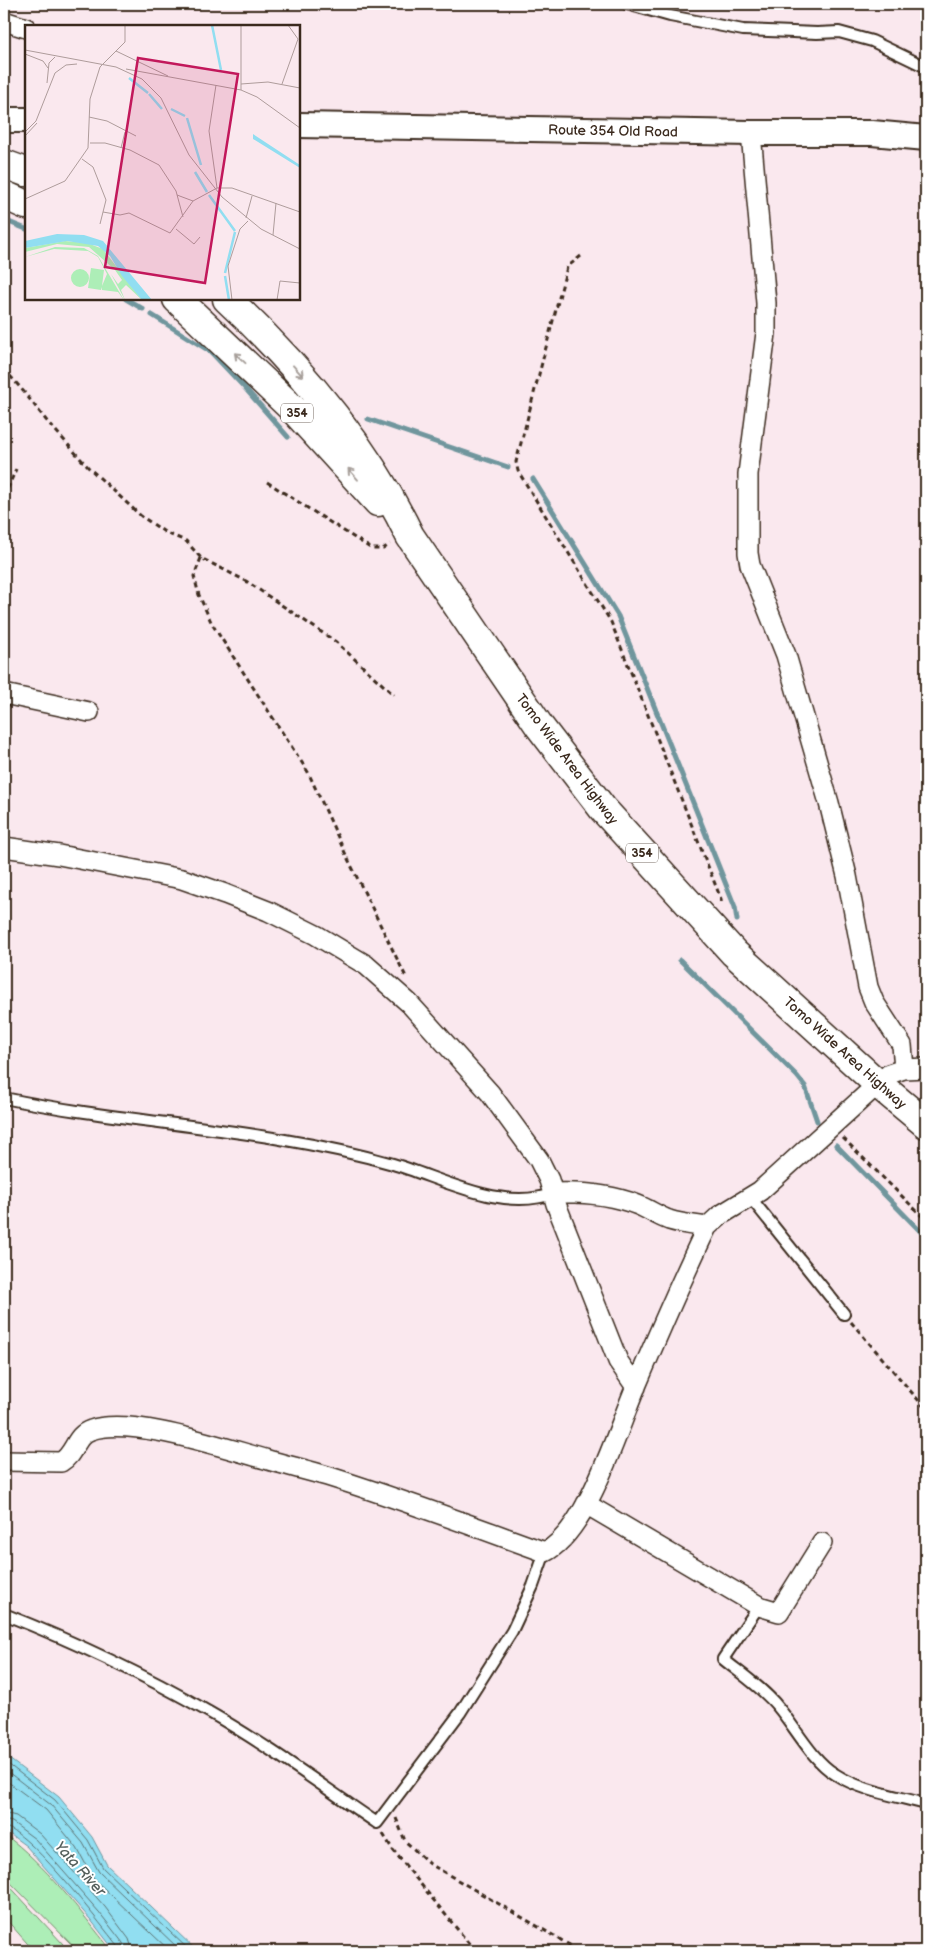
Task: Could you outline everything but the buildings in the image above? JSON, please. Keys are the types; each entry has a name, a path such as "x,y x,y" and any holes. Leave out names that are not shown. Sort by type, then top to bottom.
{"highway":[{"path":"4,164 25,172"},
{"path":"4,195 25,205"},
{"name":"Tomo Wide Area Highway","path":"178,300 295,411 389,516 410,536"},
{"name":"Tomo Wide Area Highway","path":"228,300 261,331 308,382 360,450 394,504 410,536 540,727 603,810 734,953 878,1084 926,1124"}],"street":[{"path":"4,21 25,28"},
{"path":"4,120 25,120"},
{"name":"Route 354 Old Road","path":"300,120 751,133 872,133 926,138"},
{"path":"751,133 766,310 766,333 748,474 748,553 750,565 786,655 829,803 847,876 868,987 874,1002 902,1045 904,1069"},
{"path":"4,694 89,712"},
{"path":"4,847 59,855 182,879 268,911 343,950 366,965 409,1003 490,1093 538,1160 549,1180 556,1204 618,1361 636,1387"},
{"path":"4,1461 61,1462 71,1454 82,1435 90,1430 111,1426 166,1433 213,1443 325,1475 416,1505 545,1552 555,1547 564,1538 586,1504 619,1433 636,1387 707,1227 719,1216 760,1191 889,1074 904,1069 926,1068"},
{"path":"554,1193 577,1193 622,1200 668,1219 684,1224 707,1227"},
{"path":"586,1504 759,1606 779,1612 822,1542"}],"lane":[{"path":"627,4 663,14 743,30 838,32 872,41 926,67"},
{"path":"4,1098 87,1113 302,1143 394,1164 480,1193 495,1196 522,1199 542,1198 554,1193"},
{"path":"750,1197 844,1314"},
{"path":"4,1614 90,1650 210,1712 377,1822 460,1713 512,1631 533,1586 545,1552"},
{"path":"759,1606 723,1659 777,1705 816,1755 835,1774 865,1787 926,1804"}],"path":[{"path":"581,256 567,267 516,462 518,471 611,622 722,899 723,920 717,935"},
{"path":"4,369 88,467 141,516 186,541 201,558 246,581 336,642 394,695"},
{"path":"4,497 16,469"},
{"path":"267,482 372,549 383,549 410,536"},
{"path":"201,558 194,576 199,595 212,624 308,772 347,857 412,988 412,996 409,1003"},
{"path":"830,1126 926,1220"},
{"path":"844,1314 926,1409"},
{"path":"391,1806 405,1841 430,1864 580,1951"},
{"path":"377,1822 393,1850 475,1951"},
{"path":"4,1944 9,1951"}],"green space":[{"path":"4,1834 48,1874 112,1951 78,1951 4,1876"},
{"path":"4,1880 63,1944 55,1951 34,1951 4,1917"}],"water":[{"name":"Yata River","path":"4,1755 59,1797 92,1837 107,1865 197,1951 115,1951 90,1919 26,1846 4,1830"}],"waterway":[{"path":"4,220 25,229"},
{"path":"128,300 143,309"},
{"path":"152,315 211,352 288,437"},
{"path":"368,419 508,467"},
{"path":"533,479 618,616 735,907 737,920"},
{"path":"680,960 797,1076 805,1086 817,1121"},
{"path":"836,1145 926,1237"}]}
